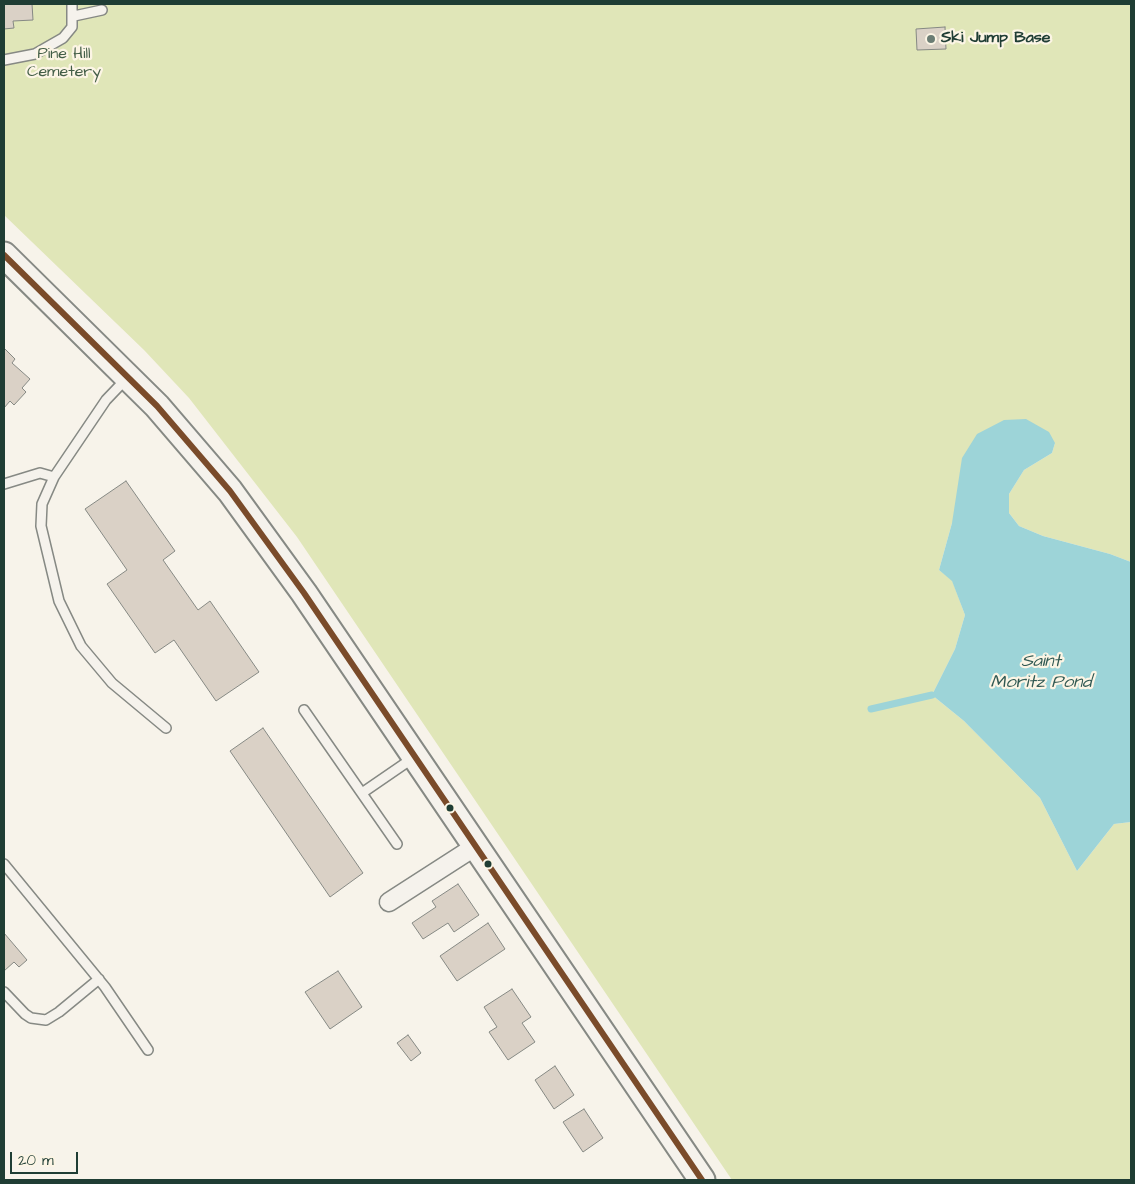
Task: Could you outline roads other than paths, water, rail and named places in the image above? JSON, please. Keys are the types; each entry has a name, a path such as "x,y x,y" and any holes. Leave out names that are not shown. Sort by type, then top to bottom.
{"main road":[{"path":"4,255 128,376 184,435 230,491 280,558 702,1180"}],"street":[{"path":"389,902 476,846"}],"lane":[{"path":"4,60 35,54 57,43 70,31 74,16 72,4"},
{"path":"74,16 102,10"},
{"path":"128,376 106,400 54,477 42,504 41,526 65,616 81,646 100,671 166,728"},
{"path":"4,484 40,473 54,477"},
{"path":"304,710 397,844"},
{"path":"362,793 415,757"},
{"path":"4,864 98,979 148,1050"},
{"path":"4,992 25,1014 32,1018 46,1020 59,1012 98,979"}],"water":[{"name":"Saint Moritz Pond","path":"1026,419 1049,432 1055,443 1052,453 1024,470 1009,494 1009,513 1019,526 1043,536 1110,554 1131,562 1131,822 1114,824 1077,871 1040,798 964,721 932,695 955,649 965,615 952,581 939,570 952,523 962,458 977,434 1004,420"}],"waterway":[{"path":"871,709 932,695"}],"place":[{"name":"Ski Jump Base","path":"931,39"}],"park label":[{"name":"Pine Hill Cemetery","path":"64,64"}]}
